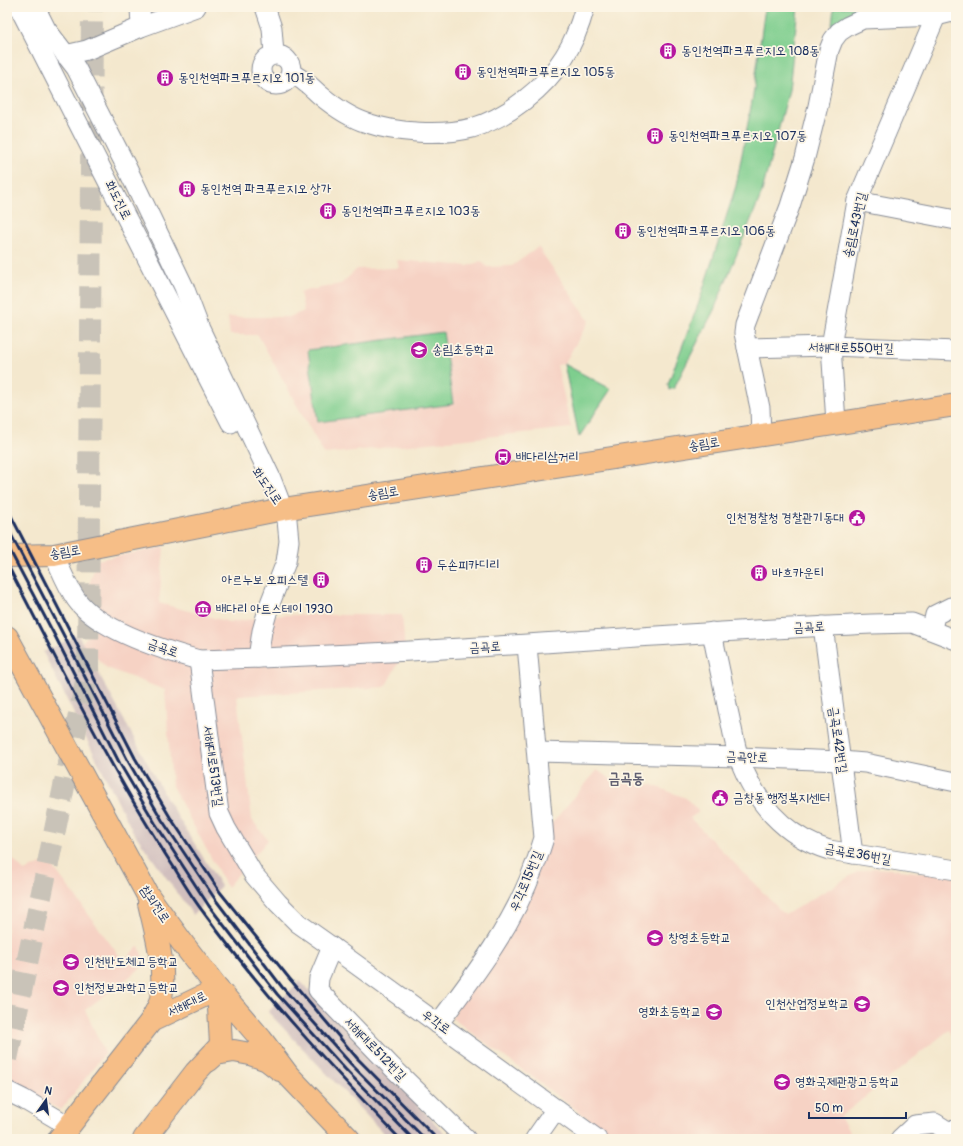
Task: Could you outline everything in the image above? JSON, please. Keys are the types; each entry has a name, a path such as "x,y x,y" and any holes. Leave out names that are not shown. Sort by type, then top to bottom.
{"main road":[{"name":"송림로","path":"7,556 54,555 283,509 956,405"},
{"name":"참외전로","path":"7,637 147,894 218,989 261,1039 288,1075 349,1139"},
{"path":"147,894 159,947 162,972 161,1000 151,1022"},
{"name":"서해대로","path":"64,1133 151,1022 218,989 221,1044 144,1139"},
{"path":"196,1073 216,1054 234,1051 250,1054 267,1060 288,1075"}],"street":[{"name":"화도진로","path":"19,7 259,478 283,509"},
{"name":"화도진로","path":"35,7 46,29 76,68 120,155 184,287 200,329 270,476 283,509"},
{"path":"140,7 141,27"},
{"path":"66,54 88,50 141,27 196,7"},
{"path":"265,7 272,28 274,54"},
{"path":"291,73 306,82 339,109 366,123 398,130 418,132 448,131 472,128 492,120 530,96 549,78 564,58 577,32 585,7"},
{"path":"761,435 760,408 744,333 745,325 790,206 805,158 818,106 829,50 833,40 839,32 848,26 863,20 936,16 956,12"},
{"name":"송림로43번길","path":"836,423 831,346 858,201 936,16"},
{"path":"274,54 284,56 290,64 291,73 286,82 271,85 260,74 262,63 265,59 274,54"},
{"path":"858,201 956,220"},
{"name":"서해대로550번길","path":"747,348 831,346 956,351"},
{"path":"258,658 265,618 286,562 289,541 287,520 283,509"},
{"name":"금곡로","path":"54,555 70,590 86,610 97,618 146,643 176,654 199,660 527,645 712,632 912,623 956,640"},
{"path":"932,630 935,615 956,606"},
{"name":"금곡로42번길","path":"823,626 853,854"},
{"name":"금곡로36번길","path":"712,632 738,757 750,783 772,815 794,834 815,846 829,850 956,870"},
{"name":"우각로15번길","path":"438,1024 488,956 517,905 534,868 544,838 527,645"},
{"name":"서해대로513번길","path":"199,660 219,813 236,847 254,875 278,903"},
{"name":"금곡안로","path":"537,752 841,761 864,763 956,782"},
{"name":"우각로","path":"278,903 298,923 596,1139"},
{"name":"서해대로512번길","path":"332,947 319,978 318,990 391,1066 466,1139"},
{"path":"7,1091 23,1099 64,1133"},
{"path":"536,1139 556,1110"},
{"path":"900,1139 915,1125 935,1123 946,1130 956,1131"}],"shaded area":[{"name":"송림초등학교","path":"538,247 589,321 564,364 557,365 571,428 324,454 258,335 230,335 228,317 289,317 304,311 300,292 341,284 357,269 399,268 397,260 468,266 481,261 487,267 512,266"},
{"path":"164,547 159,603 229,622 285,615 402,615 405,651 385,687 237,696 252,820 268,840 227,887 172,786 165,690 107,668 81,643 101,623 82,608 97,560"},
{"path":"78,635 169,803 221,886 193,915 132,830 43,652"},
{"path":"597,770 615,782 652,785 686,798 699,812 690,818 785,915 857,872 874,868 956,877 956,1041 949,1030 840,1117 854,1139 616,1139 452,1018 552,823"},
{"name":"인천정보과학고등학교","path":"7,853 24,871 49,861 123,961 139,946 145,965 85,1010 105,1053 61,1110 7,1083"},
{"path":"300,981 450,1139 389,1139 268,1012"}],"green space":[{"path":"765,7 798,7 789,90 761,195 714,310 674,388 669,390 668,384 699,302 736,186 753,96"},
{"path":"834,7 873,7 874,9 855,13 831,34"},
{"path":"443,332 453,404 318,422 308,350"},
{"path":"564,364 611,389 579,437"}],"tunnel":[{"path":"7,1059 88,672 92,7"}],"railway":[{"path":"7,508 135,758 170,817 220,892 289,978 357,1058 437,1139"},
{"path":"7,527 128,761 162,820 215,899 282,987 351,1064 425,1139"},
{"path":"7,545 120,764 155,823 209,906 277,994 345,1069 413,1139"},
{"path":"7,564 129,795 192,897 250,972 298,1029 400,1139"}],"place":[{"name":"동인천역파크푸르지오 108동","path":"668,51"},
{"name":"동인천역파크푸르지오 105동","path":"463,72"},
{"name":"동인천역파크푸르지오 101동","path":"165,78"},
{"name":"동인천역파크푸르지오 107동","path":"655,136"},
{"name":"동인천역 파크푸르지오 상가","path":"187,189"},
{"name":"동인천역파크푸르지오 103동","path":"328,211"},
{"name":"동인천역파크푸르지오 106동","path":"623,231"},
{"name":"송림초등학교","path":"419,350"},
{"name":"배다리삼거리","path":"503,457"},
{"name":"인천경찰청 경찰관기동대","path":"857,518"},
{"name":"두손피카디리","path":"424,565"},
{"name":"바흐카운티","path":"759,573"},
{"name":"아르누보 오피스텔","path":"321,580"},
{"name":"배다리 아트스테이 1930","path":"203,609"},
{"name":"금창동 행정복지센터","path":"720,798"},
{"name":"창영초등학교","path":"655,938"},
{"name":"인천반도체고등학교","path":"71,962"},
{"name":"인천정보과학고등학교","path":"61,988"},
{"name":"인천산업정보학교","path":"862,1004"},
{"name":"영화초등학교","path":"714,1012"},
{"name":"영화국제관광고등학교","path":"782,1082"}],"district":[{"name":"금곡동","path":"626,778"}]}
